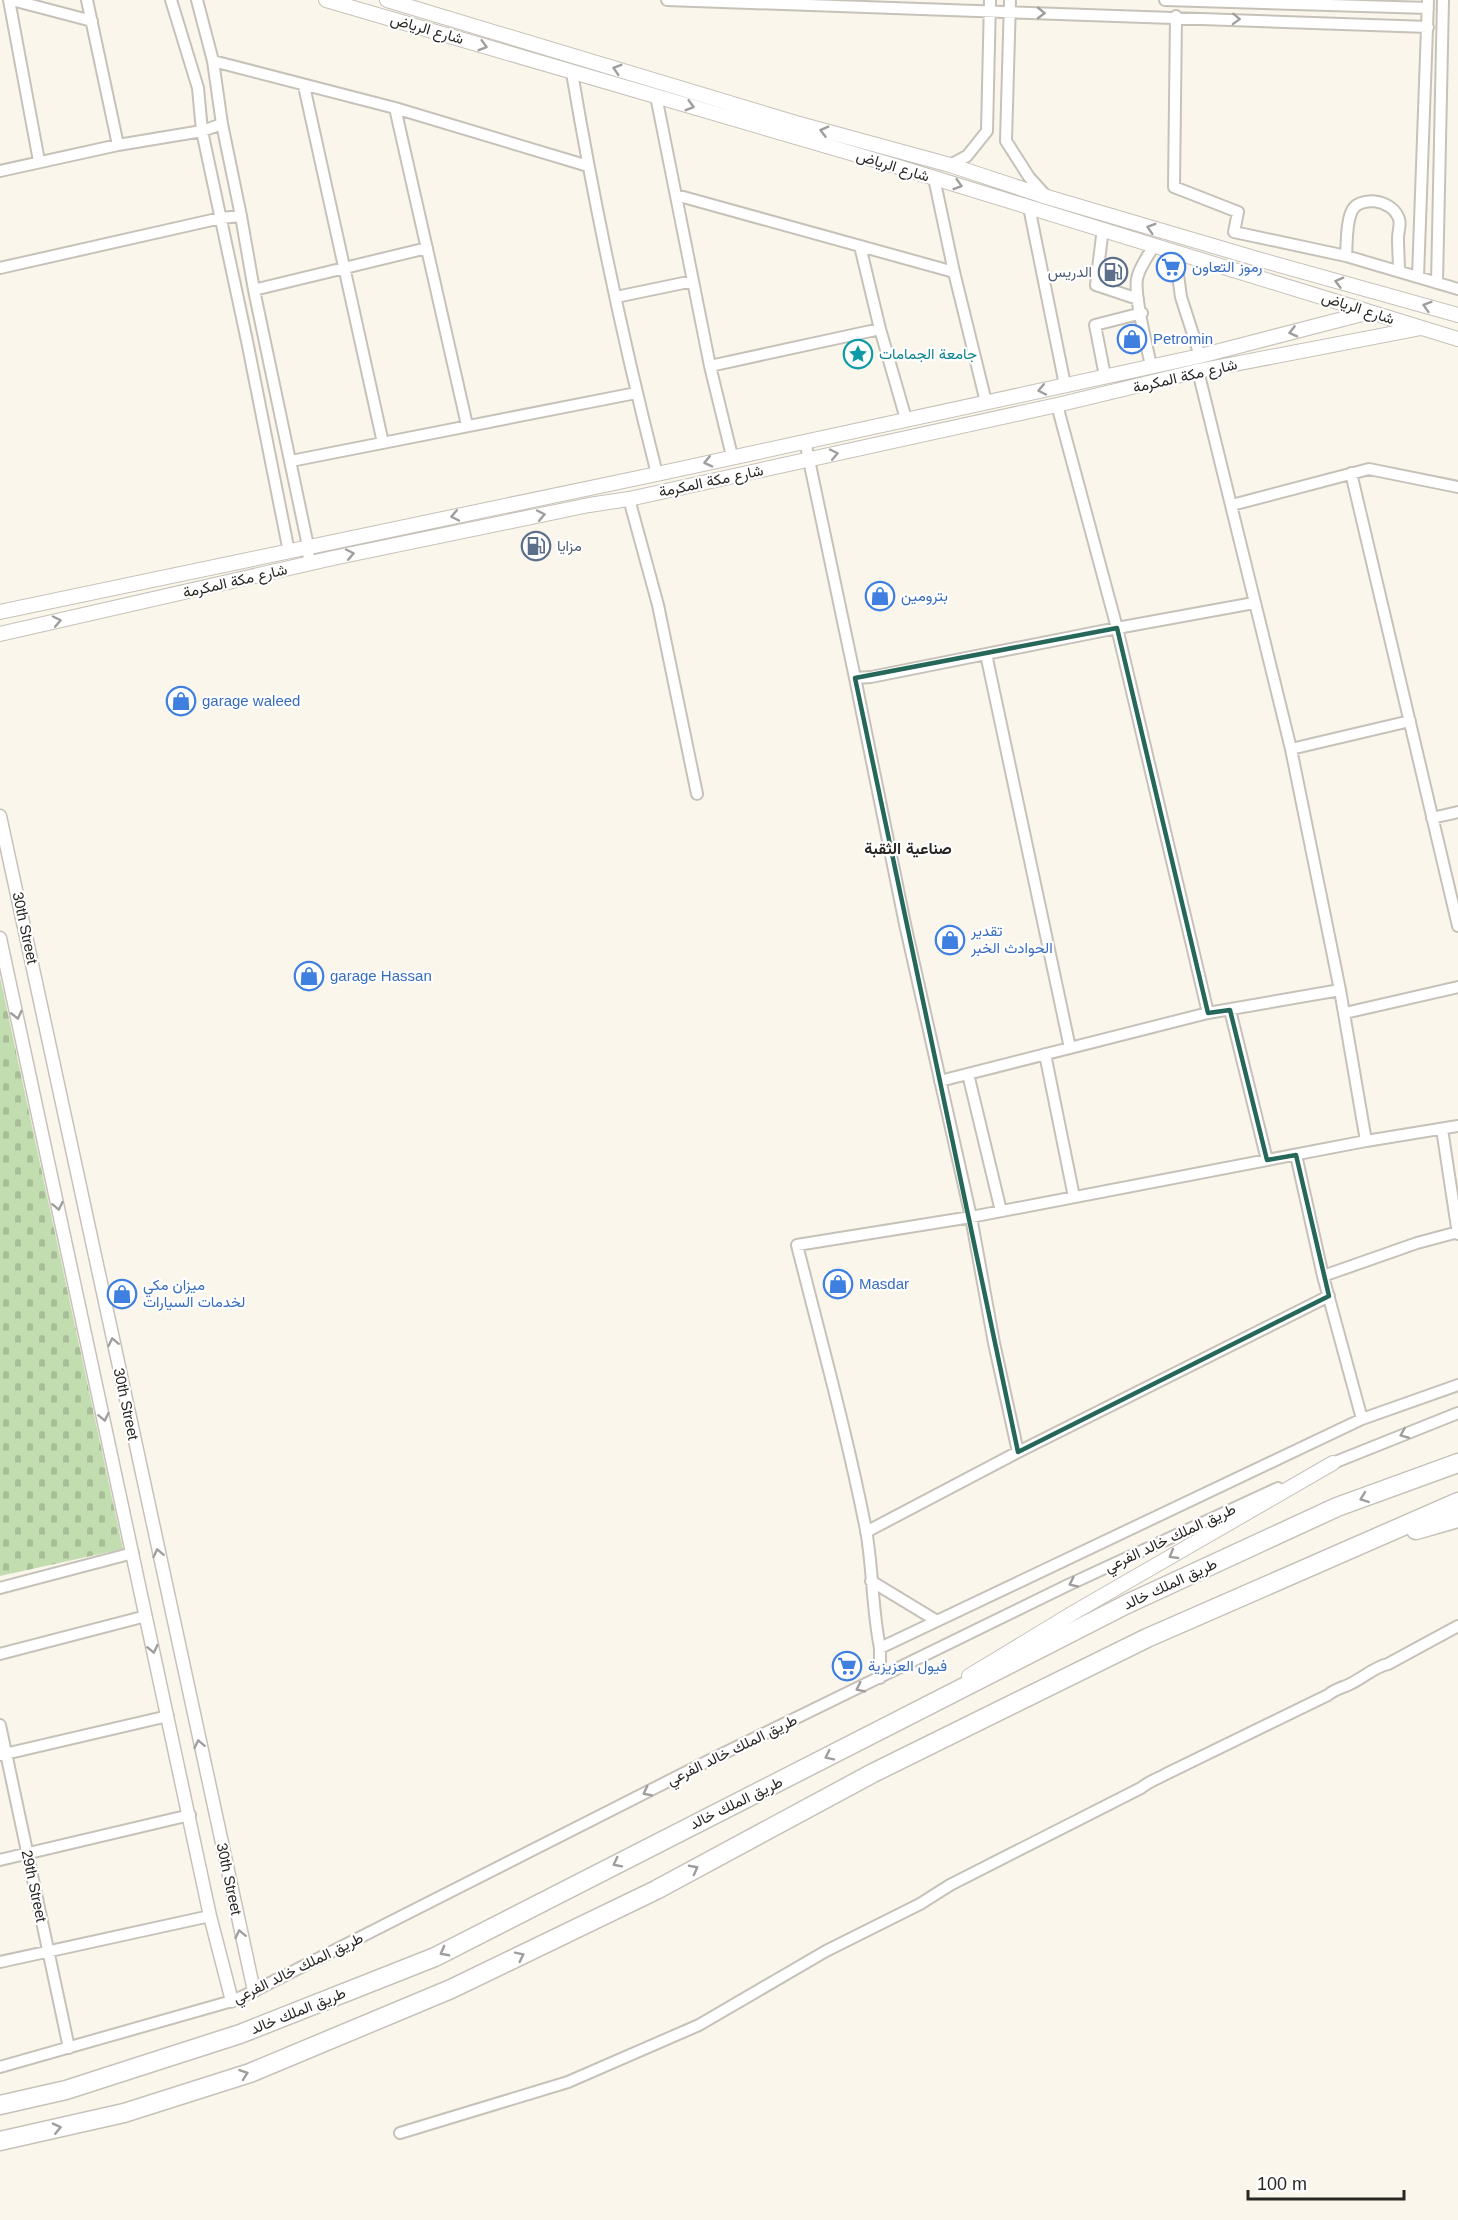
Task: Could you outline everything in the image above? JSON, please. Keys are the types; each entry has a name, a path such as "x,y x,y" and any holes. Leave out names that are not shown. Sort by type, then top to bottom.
{"highway":[{"name":"طريق الملك خالد","path":"0,2104 66,2090 240,2034 435,1957 1148,1594 1338,1507 1458,1463"},
{"path":"0,2141 124,2113 250,2073 451,1989 656,1890 873,1773 1147,1638 1458,1502"},
{"path":"1356,1545 1458,1518"},
{"path":"0,2098 66,2090"}],"main road":[{"name":"شارع الرياض","path":"326,0 1103,228 1154,246 1458,339"},
{"name":"شارع الرياض","path":"387,0 796,123 950,165 1047,197 1254,258 1458,315"},
{"path":"515,55 519,40"},
{"path":"1244,272 1253,267 1254,258"},
{"path":"1325,298 1330,310 1328,323"},
{"name":"شارع مكة المكرمة","path":"0,612 657,474 1200,356 1370,312"},
{"name":"شارع مكة المكرمة","path":"0,634 309,563 589,505 629,499 1057,405 1198,371 1421,328"},
{"path":"982,421 998,407 992,400"},
{"path":"868,1737 1072,1613 1333,1463"}],"street":[{"path":"39,161 11,0 92,21"},
{"path":"87,0 118,145"},
{"path":"171,0 198,88 202,131 289,552"},
{"path":"196,0 213,61 222,124 254,290 309,546 309,563"},
{"path":"667,0 990,12 1176,16 1428,27"},
{"path":"950,165 966,156 987,131 990,0"},
{"path":"1010,0 1006,141 1029,177 1047,197"},
{"path":"1165,0 1428,4 1418,277"},
{"path":"1437,283 1443,0"},
{"path":"1176,16 1174,187 1238,212 1233,232 1346,256 1458,289"},
{"path":"213,61 395,108 588,166"},
{"path":"572,73 588,166 636,393 657,474"},
{"path":"304,86 383,443"},
{"path":"656,96 710,366 732,456"},
{"path":"395,108 467,425"},
{"path":"0,171 118,145 202,131 222,124"},
{"path":"987,131 1006,133"},
{"path":"934,178 954,272 992,400"},
{"path":"676,195 954,272"},
{"path":"1346,256 1351,211 1358,205 1372,201 1385,202 1395,210 1401,222 1398,234 1399,271"},
{"path":"1029,207 1065,385"},
{"path":"0,268 221,218 241,216"},
{"path":"1103,228 1095,285 1137,299"},
{"path":"860,246 880,329 906,419"},
{"path":"1152,366 1142,313 1137,299 1137,278 1154,246"},
{"path":"254,290 427,248"},
{"path":"1175,252 1181,297 1200,356"},
{"path":"616,297 693,281"},
{"path":"1105,376 1095,326 1142,313"},
{"path":"710,366 880,329"},
{"path":"1198,371 1292,749 1341,990 1366,1141"},
{"path":"291,461 636,393"},
{"path":"1057,405 1117,628 1208,1013"},
{"path":"805,441 905,924 971,1217 994,1343 1018,1452"},
{"path":"1232,505 1370,470 1458,487"},
{"path":"1351,474 1458,926"},
{"path":"629,499 658,604 697,794"},
{"path":"855,678 1254,603"},
{"path":"986,654 1070,1048"},
{"path":"1292,749 1410,721"},
{"path":"1432,818 1458,812"},
{"name":"30th Street","path":"0,816 254,1991"},
{"name":"30th Street","path":"0,938 210,1916 232,2001"},
{"path":"1345,1012 1458,987"},
{"path":"940,1081 1208,1013 1341,990"},
{"path":"1230,1010 1267,1160"},
{"path":"1045,1054 1074,1197"},
{"path":"968,1074 1001,1211"},
{"path":"880,1678 880,1648 866,1532 839,1410 797,1245 971,1217 1366,1141 1458,1126"},
{"path":"1323,1276 1417,1243 1458,1233 1442,1130"},
{"path":"1296,1155 1323,1276 1362,1419"},
{"path":"866,1532 1018,1452 1329,1296"},
{"path":"880,1648 1362,1419 1458,1385"},
{"name":"طريق الملك خالد الفرعي","path":"0,2067 232,2001 698,1766 1066,1586 1333,1463 1458,1413"},
{"path":"0,1588 133,1553"},
{"path":"871,1581 937,1621"},
{"path":"0,1654 146,1616"},
{"path":"400,2133 568,2082 699,2025 826,1952 920,1904 950,1885 1148,1783 1351,1684 1363,1675 1370,1674 1458,1626"},
{"path":"3,1755 168,1716"},
{"name":"29th Street","path":"0,1725 3,1755 69,2048"},
{"path":"0,1860 190,1815"},
{"path":"0,1962 210,1916"}],"highlighted area":[{"path":"1117,628 1208,1013 1230,1010 1267,1160 1296,1155 1329,1296 1018,1452 855,678"}],"green space":[{"path":"0,977 123,1549 0,1576"}],"place":[{"name":"رموز التعاون","path":"1171,267"},
{"name":"الدريس","path":"1113,272"},
{"name":"Petromin","path":"1132,339"},
{"name":"جامعة الجمامات","path":"858,354"},
{"name":"مزايا","path":"536,546"},
{"name":"بترومين","path":"880,596"},
{"name":"garage waleed","path":"181,701"},
{"name":"تقدير الحوادث الخبر","path":"950,940"},
{"name":"garage Hassan","path":"309,976"},
{"name":"Masdar","path":"838,1284"},
{"name":"ميزان مكي لخدمات السيارات","path":"122,1294"},
{"name":"فيول العزيزية","path":"847,1666"}],"district":[{"name":"صناعية الثقبة","path":"908,848"}]}
